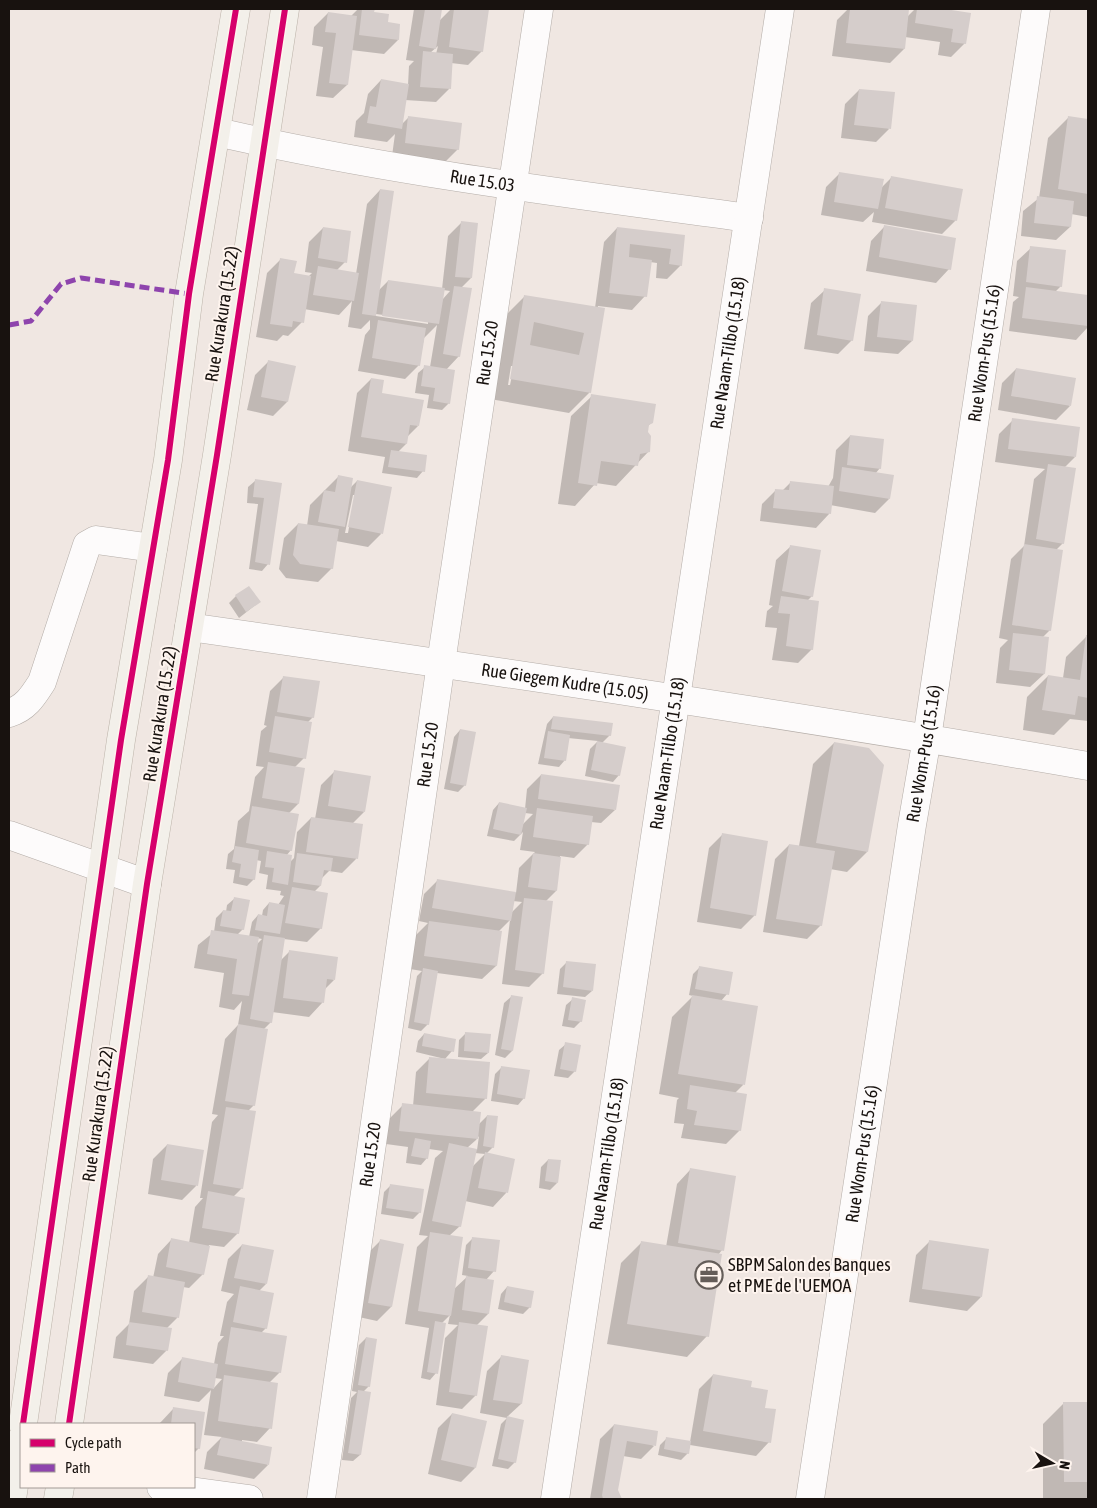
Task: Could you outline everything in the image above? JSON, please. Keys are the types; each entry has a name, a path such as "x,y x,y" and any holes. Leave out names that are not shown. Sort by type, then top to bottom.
{"main road":[{"name":"Rue Kurakura (15.22)","path":"23,1423 122,730 168,460 189,294 236,9"},
{"name":"Rue Kurakura (15.22)","path":"69,1423 147,884 285,9"},
{"path":"12,1499 20,1445"}],"street":[{"name":"Rue 15.20","path":"321,1499 441,663 539,9"},
{"name":"Rue Naam-Tilbo (15.18)","path":"555,1499 780,9"},
{"name":"Rue Wom-Pus (15.16)","path":"810,1499 912,825 927,738 1036,9"},
{"name":"Rue 15.03","path":"217,132 513,186 749,218"},
{"path":"9,713 19,710 31,699 42,682 88,545 96,540 153,548"},
{"name":"Rue Giegem Kudre (15.05)","path":"189,627 677,699 927,738 1088,766"},
{"path":"9,834 147,884"},
{"path":"168,1488 249,1499"}],"building":[{"path":"362,9 375,9 374,12 389,14 388,22 400,24 399,40 359,35"},
{"path":"425,9 442,9 436,49 419,46"},
{"path":"454,9 489,9 483,52 449,47"},
{"path":"850,9 909,9 905,49 846,43"},
{"path":"917,9 945,9 971,13 966,44 951,42 953,29 915,23"},
{"path":"328,12 357,16 348,85 329,83 336,33 325,32"},
{"path":"423,51 453,54 451,89 420,87"},
{"path":"381,79 409,84 402,129 367,123 370,106 376,107"},
{"path":"859,89 895,92 891,129 854,125"},
{"path":"408,116 462,123 459,150 405,143"},
{"path":"1068,116 1088,119 1088,194 1058,189"},
{"path":"839,172 884,179 878,209 834,202"},
{"path":"891,176 963,189 957,221 885,208"},
{"path":"380,189 394,191 376,316 362,314"},
{"path":"1037,196 1074,201 1071,227 1034,223"},
{"path":"461,221 478,223 472,278 455,277"},
{"path":"884,225 956,238 951,270 879,257"},
{"path":"323,227 351,231 347,263 318,258"},
{"path":"617,227 685,235 682,266 669,264 671,249 630,244 629,257 652,260 647,297 609,293"},
{"path":"1030,246 1066,250 1062,287 1026,282"},
{"path":"280,258 297,261 294,273 311,276 304,323 293,321 292,327 270,324"},
{"path":"318,266 359,273 354,301 313,295"},
{"path":"388,280 445,288 439,324 382,316"},
{"path":"454,286 472,288 460,357 443,354"},
{"path":"1026,287 1088,295 1088,326 1022,318"},
{"path":"824,288 861,294 853,341 817,335"},
{"path":"524,295 605,308 591,393 510,379","holes":["534,322 584,333 579,355 530,345"]},
{"path":"881,301 917,305 913,341 877,337"},
{"path":"378,320 426,328 420,366 372,358"},
{"path":"268,360 296,366 288,402 261,397"},
{"path":"424,365 455,370 450,404 433,401 435,388 421,386"},
{"path":"1016,368 1076,378 1071,406 1011,396"},
{"path":"371,378 384,380 382,393 424,400 419,426 410,425 407,444 361,437"},
{"path":"591,394 656,404 653,423 649,425 648,432 651,436 650,452 640,454 638,466 601,461 597,486 578,483"},
{"path":"1012,418 1080,427 1076,457 1008,449"},
{"path":"850,435 884,439 881,469 847,465"},
{"path":"391,450 427,455 425,472 388,467"},
{"path":"1048,464 1076,468 1064,544 1036,539"},
{"path":"842,467 894,475 890,499 839,491"},
{"path":"338,475 353,478 345,527 318,522 324,490 335,492"},
{"path":"255,479 282,483 270,565 255,562 264,498 253,497"},
{"path":"357,480 392,487 383,534 348,527"},
{"path":"790,481 834,486 831,514 773,508 775,489 789,490"},
{"path":"298,523 339,529 333,569 300,564 293,555"},
{"path":"1024,544 1063,550 1051,631 1012,625"},
{"path":"790,545 821,550 813,597 782,591"},
{"path":"249,586 261,602 246,612 235,595"},
{"path":"781,596 819,601 813,650 786,646 790,614 778,613"},
{"path":"1013,633 1049,637 1045,674 1009,670"},
{"path":"1086,635 1088,635 1088,698 1078,696 1075,715 1042,710 1048,675 1080,680"},
{"path":"283,676 320,681 314,718 277,712"},
{"path":"275,716 312,722 306,759 269,752"},
{"path":"553,716 613,723 611,736 551,729"},
{"path":"460,729 476,732 466,786 450,783"},
{"path":"548,731 570,735 566,761 544,758"},
{"path":"597,741 626,747 620,776 591,770"},
{"path":"834,742 869,748 884,765 868,852 816,843"},
{"path":"268,762 305,768 299,804 262,798"},
{"path":"334,770 371,776 365,812 328,806"},
{"path":"541,774 620,785 616,810 538,799"},
{"path":"499,802 527,808 521,835 493,829"},
{"path":"252,806 299,814 292,851 246,843"},
{"path":"537,808 593,816 589,845 533,837"},
{"path":"311,817 363,824 358,859 306,852"},
{"path":"722,833 768,841 756,916 710,908"},
{"path":"789,844 835,851 822,926 776,919"},
{"path":"235,846 259,850 255,880 239,877 241,864 232,862"},
{"path":"267,851 292,855 288,885 272,882 274,868 265,867"},
{"path":"297,853 333,858 331,871 324,870 321,886 293,882"},
{"path":"533,853 561,857 557,891 528,887"},
{"path":"437,879 516,892 511,921 432,908"},
{"path":"292,887 328,893 322,929 285,923"},
{"path":"234,897 250,900 244,930 220,926 223,910 231,911"},
{"path":"524,898 553,901 544,974 515,970"},
{"path":"269,902 285,905 280,934 255,930 258,914 267,916"},
{"path":"429,921 502,931 497,966 424,956"},
{"path":"211,930 259,937 249,996 232,994 237,959 207,954"},
{"path":"264,935 285,938 272,1023 250,1019"},
{"path":"289,950 338,957 335,980 327,979 324,1003 283,998"},
{"path":"566,961 596,964 593,991 563,987"},
{"path":"699,966 733,972 729,995 695,989"},
{"path":"423,968 438,971 429,1025 414,1022"},
{"path":"511,995 523,997 513,1051 501,1049"},
{"path":"692,995 758,1006 745,1085 678,1074"},
{"path":"572,997 586,1000 582,1022 568,1020"},
{"path":"238,1024 268,1029 255,1106 225,1101"},
{"path":"465,1032 491,1034 489,1053 464,1051"},
{"path":"424,1033 456,1039 454,1052 422,1046"},
{"path":"565,1042 581,1045 576,1072 560,1069"},
{"path":"429,1057 490,1062 487,1099 426,1093"},
{"path":"501,1066 530,1070 525,1099 497,1094"},
{"path":"690,1085 747,1094 741,1131 694,1125 697,1111 687,1109"},
{"path":"402,1103 481,1112 478,1139 399,1131"},
{"path":"226,1107 256,1111 243,1189 213,1184"},
{"path":"487,1115 498,1116 494,1148 483,1146"},
{"path":"415,1138 431,1141 428,1159 411,1156"},
{"path":"449,1143 477,1149 461,1227 432,1221"},
{"path":"167,1144 204,1150 198,1186 161,1180"},
{"path":"485,1152 515,1159 508,1193 478,1188"},
{"path":"548,1159 561,1160 558,1183 545,1181"},
{"path":"690,1168 736,1176 724,1251 678,1243"},
{"path":"390,1184 424,1189 421,1213 386,1208"},
{"path":"208,1191 245,1198 239,1234 202,1228"},
{"path":"430,1232 463,1237 451,1316 418,1311"},
{"path":"472,1237 500,1240 496,1272 468,1268"},
{"path":"171,1238 210,1246 204,1275 166,1267"},
{"path":"380,1239 404,1244 392,1307 368,1303"},
{"path":"929,1240 989,1249 982,1297 922,1289"},
{"path":"641,1241 722,1254 709,1337 627,1324"},
{"path":"242,1244 274,1250 267,1284 234,1278"},
{"path":"148,1275 185,1282 179,1318 142,1312"},
{"path":"466,1276 494,1280 489,1314 462,1310"},
{"path":"240,1286 274,1293 267,1329 233,1322"},
{"path":"507,1286 534,1291 531,1308 504,1302"},
{"path":"435,1321 446,1323 438,1374 427,1372"},
{"path":"129,1322 172,1328 168,1351 126,1345"},
{"path":"459,1322 488,1326 477,1396 449,1392"},
{"path":"231,1327 287,1336 281,1373 225,1364"},
{"path":"366,1337 377,1339 370,1387 358,1385"},
{"path":"501,1355 529,1360 522,1404 493,1400"},
{"path":"182,1357 218,1364 214,1389 178,1382"},
{"path":"713,1374 752,1381 751,1387 768,1390 765,1408 776,1409 771,1443 703,1431"},
{"path":"224,1375 278,1383 272,1429 218,1421"},
{"path":"358,1390 371,1392 361,1455 348,1453"},
{"path":"1063,1402 1088,1402 1088,1482 1064,1482"},
{"path":"173,1407 205,1412 200,1449 195,1448 195,1423 171,1423"},
{"path":"452,1413 487,1421 476,1468 441,1460"},
{"path":"507,1416 524,1420 516,1463 498,1459"},
{"path":"614,1424 658,1431 656,1446 627,1441 618,1490 622,1499 603,1499 602,1495"},
{"path":"221,1437 272,1447 269,1465 217,1455"},
{"path":"666,1437 691,1441 689,1454 664,1449"}],"marked path":[{"path":"9,325 31,321 61,284 81,278 189,294"}],"cycle path":[{"path":"23,1423 121,740 168,460 189,294 236,9"},
{"path":"69,1423 147,884 217,455 285,9"}],"place":[{"name":"SBPM Salon des Banques et PME de l'UEMOA","path":"709,1275"}]}
